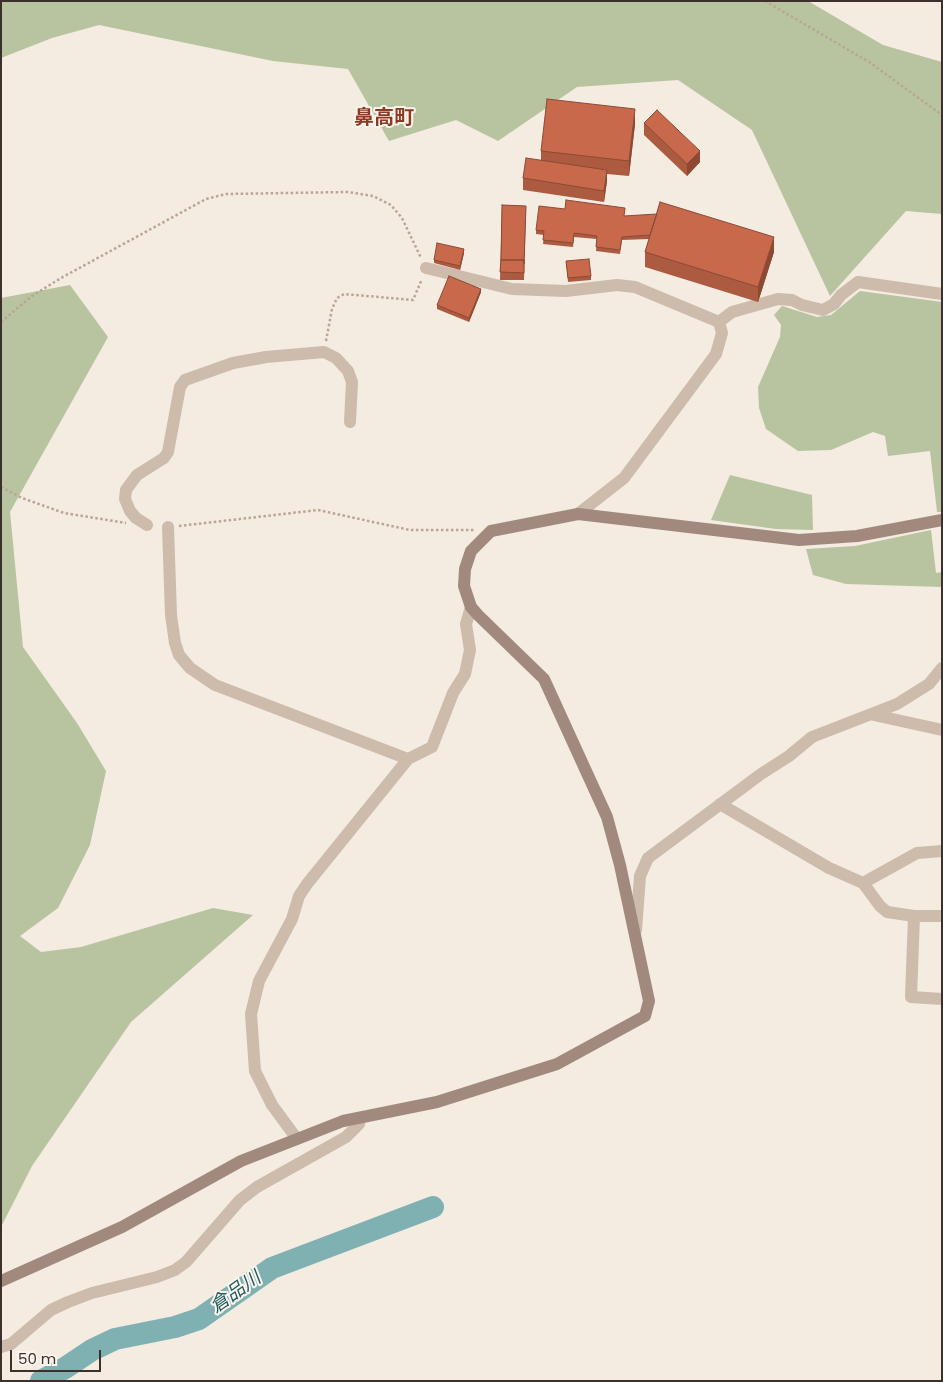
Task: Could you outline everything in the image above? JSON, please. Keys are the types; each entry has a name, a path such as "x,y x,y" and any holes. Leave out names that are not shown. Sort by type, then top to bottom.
{"street":[{"path":"426,268 512,289 566,291 617,285 635,287 719,322"},
{"path":"719,322 732,312 778,299 792,300 802,305 823,310 834,304 841,295 858,282 942,294"},
{"path":"578,514 624,478 716,354 722,333 719,322"},
{"path":"147,525 130,512 125,499 126,490 137,475 164,458 168,452 180,387 185,380 233,363 266,357 324,352 336,358 348,371 352,382 350,422"},
{"path":"1,1281 122,1227 241,1161 343,1121 437,1102 557,1064 645,1016 649,1001 636,937 607,817 552,693 544,680 471,607 464,586 465,569 471,551 491,531 578,514 799,540 857,536 942,520"},
{"path":"168,527 171,615 175,643 179,655 190,668 215,685 408,759"},
{"path":"297,1139 272,1105 255,1071 250,1014 258,981 292,919 299,896 307,884 408,759 432,748 453,693 465,674 470,650 466,624 471,607"},
{"path":"636,937 640,876 648,858 720,804 789,756 812,737 897,704 929,684 942,668"},
{"path":"874,714 942,730"},
{"path":"720,804 829,868 863,883 880,906 887,912 914,916 942,916"},
{"path":"863,883 917,852 942,852"},
{"path":"914,916 911,997 942,999"},
{"path":"1,1347 11,1344 40,1317 59,1306 92,1293 157,1277 175,1270 186,1262 240,1200 257,1186 346,1137 359,1124 360,1118"}],"path":[{"path":"765,1 868,62 942,115"},
{"path":"1,322 32,296 61,278 206,199 226,194 348,192 373,196 391,205 402,218 426,268 419,291 413,300 344,294 338,298 332,309 324,352"},
{"path":"1,487 22,498 64,513 106,522 147,525"},
{"path":"168,527 318,510 410,530 491,531"}],"green space":[{"path":"1,1 808,1 883,45 942,62 942,214 906,211 830,296 752,130 678,80 577,87 498,141 456,120 389,141 348,69 273,61 99,25 52,38 1,58"},
{"path":"70,285 108,337 10,512 23,647 77,723 106,771 90,845 58,908 20,936 41,952 81,947 213,908 253,915 131,1022 32,1166 1,1227 1,298"},
{"path":"860,291 942,302 942,512 937,512 930,451 888,456 885,436 873,432 831,450 798,451 766,429 759,408 758,387 780,337 781,325 774,315 782,306 817,317 831,315"},
{"path":"730,475 812,495 813,530 776,529 711,520"},
{"path":"931,530 936,573 942,572 942,587 846,584 813,575 806,549 855,546"}],"building":[{"path":"547,99 635,109 629,161 541,151"},
{"path":"657,110 700,151 687,164 644,123"},
{"path":"526,158 607,170 604,191 523,178"},
{"path":"566,200 625,208 624,216 657,214 650,235 622,237 620,250 596,247 597,236 574,233 573,243 543,240 544,231 536,230 539,206 565,209"},
{"path":"660,202 774,237 758,287 645,252"},
{"path":"502,205 526,206 524,264 524,260 501,260"},
{"path":"437,243 464,249 460,266 434,260"},
{"path":"589,259 591,276 568,278 566,261"},
{"path":"501,260 524,260 524,273 500,272"},
{"path":"449,276 481,289 469,318 437,305"}],"waterway":[{"name":"倉品川","path":"41,1381 92,1350 115,1339 175,1327 199,1319 272,1268 433,1207"}],"district":[{"name":"鼻高町","path":"384,119"}]}
